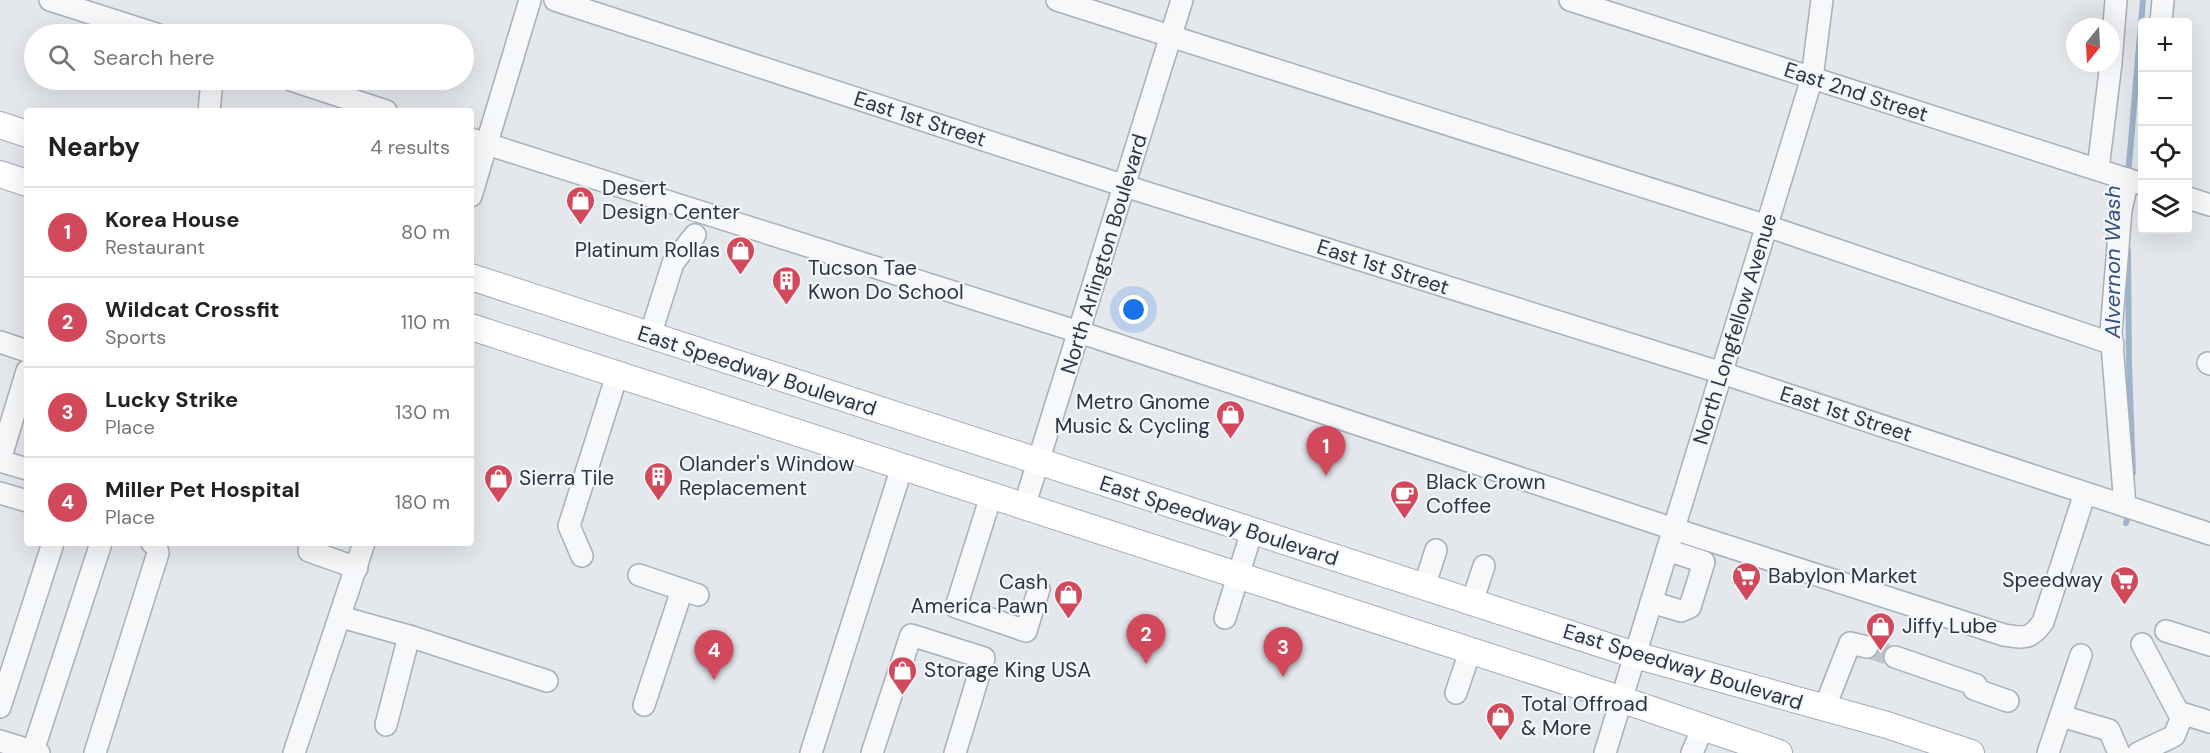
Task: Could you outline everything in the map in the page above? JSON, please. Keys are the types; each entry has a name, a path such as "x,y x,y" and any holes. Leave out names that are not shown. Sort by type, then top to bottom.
{"main road":[{"path":"0,126 24,133"},
{"path":"0,174 24,182"},
{"name":"East Speedway Boulevard","path":"474,278 1635,655 1887,725 1971,753"},
{"path":"474,328 1623,700 1779,753"}],"street":[{"path":"50,0 125,24"},
{"path":"474,173 478,142 530,0"},
{"name":"East 1st Street","path":"555,0 1125,186 1722,374 2210,534"},
{"path":"1057,0 1767,226 2113,344"},
{"name":"North Arlington Boulevard","path":"1024,507 1182,0"},
{"name":"East 2nd Street","path":"1570,0 2135,182"},
{"name":"North Longfellow Avenue","path":"1605,753 1812,78 1822,0"},
{"path":"2115,18 2116,0"},
{"path":"2162,18 2163,0"},
{"path":"2098,170 2110,72"},
{"path":"209,108 211,90"},
{"path":"322,90 377,108"},
{"path":"478,142 1079,332 1674,529 2004,635 2024,638 2035,633 2043,622 2085,493"},
{"path":"2125,506 2111,332 2121,210 2135,182"},
{"path":"2192,200 2210,205"},
{"path":"650,336 673,263 695,236"},
{"path":"0,342 24,350"},
{"path":"582,556 569,526 617,375"},
{"path":"24,377 7,409 0,460 24,468"},
{"path":"811,753 902,467"},
{"path":"0,492 24,500"},
{"path":"991,496 956,608 1026,631 1039,589"},
{"path":"1225,618 1252,531"},
{"path":"1667,550 1704,562 1717,557 1722,544"},
{"path":"0,707 52,546"},
{"path":"0,741 36,752 100,546"},
{"path":"95,753 158,553 156,546"},
{"path":"310,546 309,551 357,568"},
{"path":"294,753 363,546"},
{"path":"1424,587 1436,550"},
{"path":"1651,602 1682,610 1690,607 1704,562"},
{"path":"1472,602 1484,566"},
{"path":"639,575 690,592 644,705"},
{"path":"341,616 547,681"},
{"path":"2166,631 2210,645"},
{"path":"872,753 911,635 984,658 955,753"},
{"path":"386,725 409,636"},
{"path":"2142,644 2178,712 2210,722"},
{"path":"1824,709 1859,645"},
{"path":"1456,693 1470,651"},
{"path":"2048,753 2081,655"},
{"path":"1894,657 1975,687 2008,702"},
{"path":"2138,753 2174,736 2183,714"},
{"path":"2061,716 2109,730 2120,753"},
{"path":"1692,753 1703,727"}],"waterway":[{"name":"Alvernon Wash","path":"2128,176 2143,0"},
{"name":"Alvernon Wash","path":"2128,249 2133,473"},
{"name":"Alvernon Wash","path":"2126,523 2129,512"}],"tunnel":[{"path":"1867,647 1895,657"}],"place":[{"name":"Desert Design Center","path":"581,226"},
{"name":"Platinum Rollas","path":"741,276"},
{"name":"Tucson Tae Kwon Do School","path":"787,306"},
{"name":"Metro Gnome Music & Cycling","path":"1231,440"},
{"name":"Korea House","path":"1326,476"},
{"name":"Olander's Window Replacement","path":"658,502"},
{"name":"Sierra Tile","path":"498,504"},
{"name":"Black Crown Coffee","path":"1405,520"},
{"name":"Babylon Market","path":"1747,602"},
{"name":"Speedway","path":"2124,606"},
{"name":"Cash America Pawn","path":"1069,620"},
{"name":"Jiffy Lube","path":"1881,652"},
{"name":"Wildcat Crossfit","path":"1146,664"},
{"name":"Lucky Strike","path":"1283,677"},
{"name":"Miller Pet Hospital","path":"714,680"},
{"name":"Storage King USA","path":"903,696"},
{"name":"Total Offroad & More","path":"1500,742"}]}
